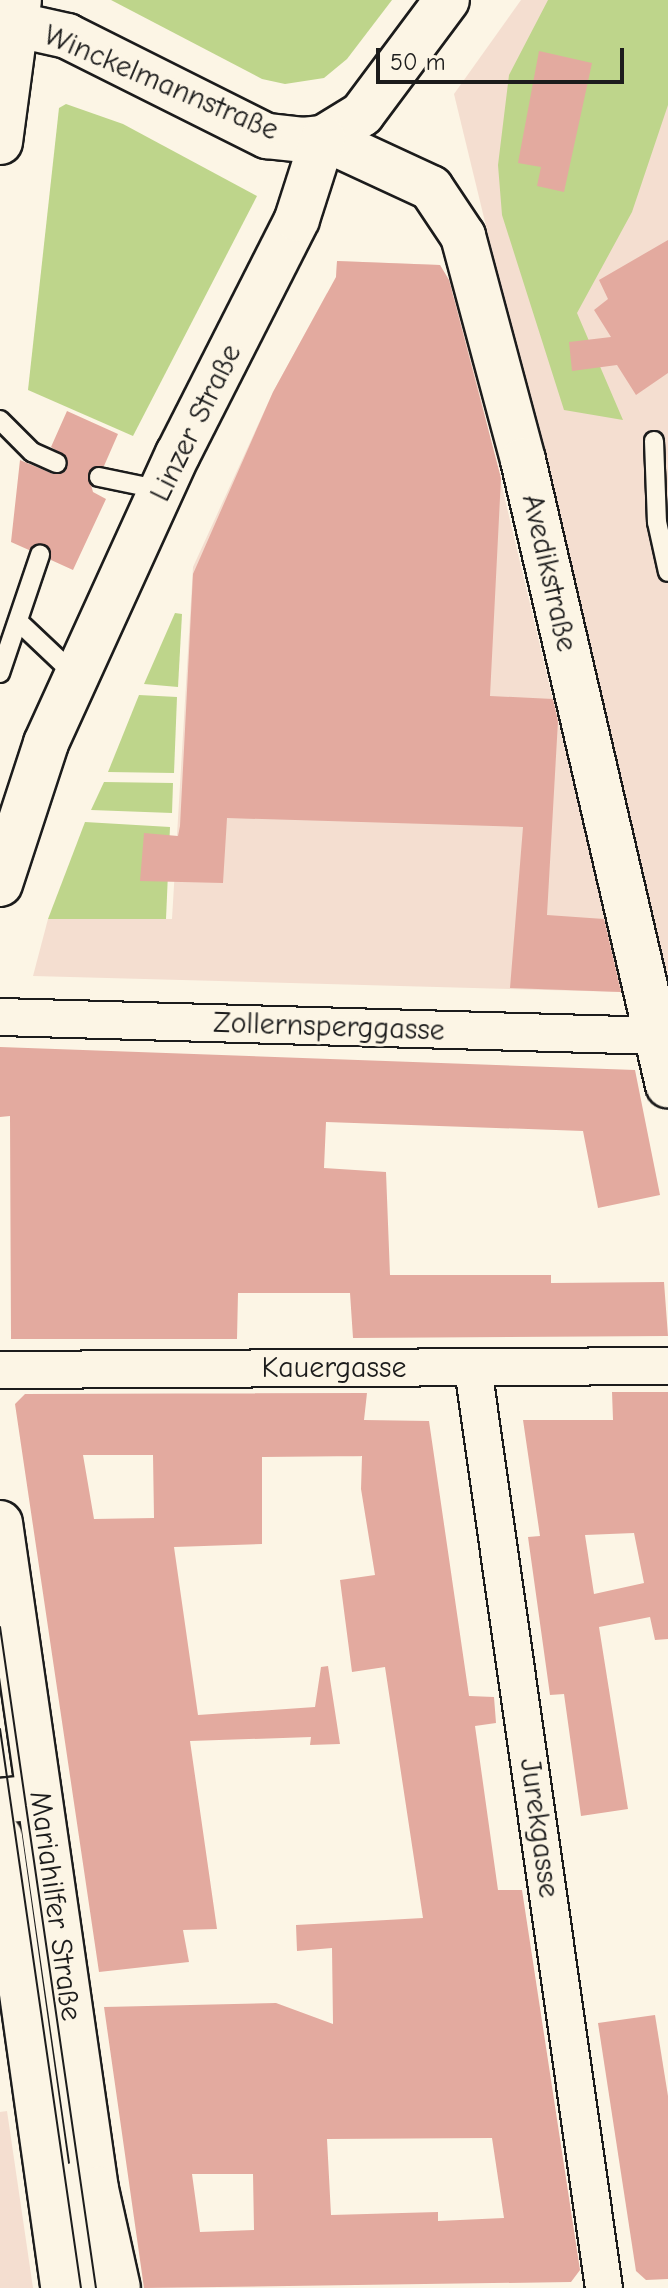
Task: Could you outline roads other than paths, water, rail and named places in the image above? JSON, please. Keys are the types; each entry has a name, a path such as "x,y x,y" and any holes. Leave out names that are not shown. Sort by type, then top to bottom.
{"street":[{"path":"323,138 362,114 447,0"},
{"path":"0,142 9,22"},
{"name":"Winckelmannstraße","path":"9,22 67,36 267,136 323,138"},
{"name":"Linzer Straße","path":"0,884 46,743 162,490 297,219 323,138"},
{"name":"Avedikstraße","path":"323,138 431,188 450,209 463,236 523,460 668,1085"},
{"name":"Zollernsperggasse","path":"0,1017 658,1036"},
{"name":"Kauergasse","path":"0,1370 668,1366"},
{"name":"Jurekgasse","path":"473,1368 604,2288"},
{"name":"Mariahilfer Straße","path":"0,1523 26,2020 72,2283"},
{"name":"Mariahilfer Straße","path":"16,1806 71,2014 96,2189 118,2288"},
{"path":"26,2020 71,2014"}],"lane":[{"path":"0,420 32,452 57,463"},
{"path":"654,441 657,522 668,572"},
{"path":"99,477 162,490"},
{"path":"0,673 21,624 40,555"},
{"path":"21,624 77,677"},
{"path":"69,2157 72,2283"}],"tram line":[{"path":"0,1627 96,2288"},
{"path":"0,1729 81,2288"}]}
